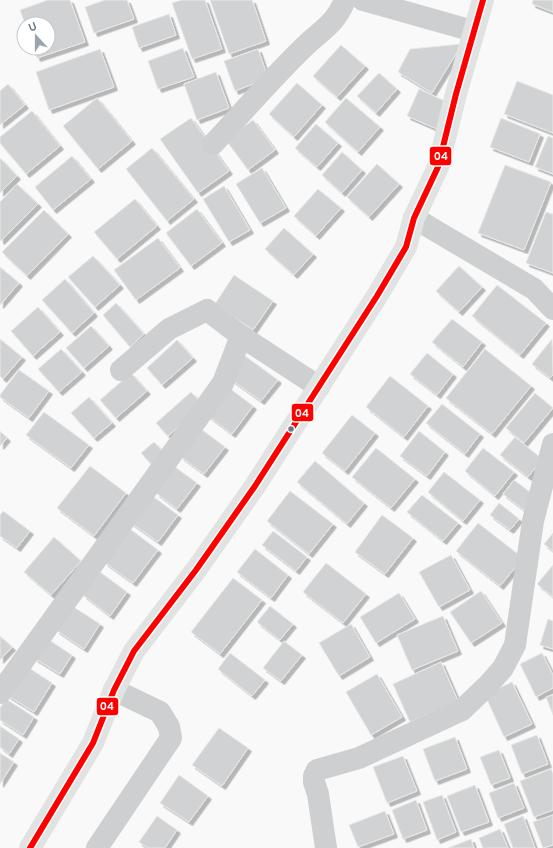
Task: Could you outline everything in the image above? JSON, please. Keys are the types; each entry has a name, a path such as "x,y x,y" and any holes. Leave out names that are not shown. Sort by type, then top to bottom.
{"highway":[{"path":"30,848 93,743 114,690 134,652 196,570 255,486 377,296 406,247 414,218 438,167 482,0"}],"street":[{"path":"213,144 304,47 329,26 340,13 345,0"},
{"path":"363,0 473,32"},
{"path":"414,218 534,289 553,309"},
{"path":"121,370 169,330 207,310 241,336 318,387"},
{"path":"0,693 223,383 241,336"},
{"path":"326,848 318,794 314,782 316,770 359,758 462,710 503,668 515,645 533,521 553,444"},
{"path":"97,848 171,738 169,726 160,712 114,690"}],"building":[{"path":"48,0 70,0 85,42 56,52 56,16 22,16 20,10"},
{"path":"105,0 127,0 134,19 94,33 85,7"},
{"path":"182,0 205,0 222,49 192,59 172,3"},
{"path":"210,0 252,0 266,41 229,54"},
{"path":"533,0 553,0 553,12 532,4"},
{"path":"169,14 176,35 139,48 132,27"},
{"path":"462,44 432,93 398,72 410,49"},
{"path":"341,45 365,66 337,97 313,76"},
{"path":"183,48 194,77 158,89 148,61"},
{"path":"100,49 114,87 49,110 36,72"},
{"path":"258,49 268,78 235,91 224,61"},
{"path":"216,72 229,108 197,120 184,84"},
{"path":"379,73 397,89 376,113 357,96"},
{"path":"517,81 553,95 553,133 504,114"},
{"path":"297,83 322,105 294,137 269,114"},
{"path":"8,84 25,105 0,125 0,91"},
{"path":"419,89 449,103 437,129 407,116"},
{"path":"97,98 132,141 98,169 63,126"},
{"path":"346,98 380,127 358,152 325,122"},
{"path":"32,111 60,146 26,174 0,143 0,137"},
{"path":"191,118 229,171 198,193 160,139"},
{"path":"501,118 540,134 529,162 490,147"},
{"path":"253,120 275,150 248,170 226,140"},
{"path":"316,124 338,143 317,167 295,148"},
{"path":"548,136 553,138 553,174 535,167"},
{"path":"152,148 194,199 167,221 126,169"},
{"path":"342,152 362,170 342,193 322,175"},
{"path":"72,156 91,179 53,210 35,187"},
{"path":"0,158 17,176 0,193"},
{"path":"377,164 399,184 369,217 347,197"},
{"path":"505,165 551,182 524,250 478,233"},
{"path":"262,168 286,208 260,223 236,184"},
{"path":"17,184 38,204 1,241 0,202"},
{"path":"224,186 250,230 229,242 203,199"},
{"path":"318,189 341,208 316,236 294,216"},
{"path":"135,199 157,226 117,259 94,232"},
{"path":"197,209 222,243 191,266 166,233"},
{"path":"44,210 68,234 27,276 2,252"},
{"path":"546,212 553,214 553,273 526,263"},
{"path":"284,228 313,254 294,275 265,249"},
{"path":"158,238 180,268 136,300 114,270"},
{"path":"93,256 120,285 95,307 68,277"},
{"path":"459,266 482,287 459,312 436,291"},
{"path":"0,267 19,283 0,305"},
{"path":"234,275 273,301 253,330 215,304"},
{"path":"65,279 94,313 72,333 42,300"},
{"path":"497,285 546,323 520,355 472,316"},
{"path":"116,303 144,334 130,347 103,315"},
{"path":"38,307 60,332 33,356 11,331"},
{"path":"452,319 482,342 463,367 432,342"},
{"path":"91,326 109,346 84,368 66,348"},
{"path":"0,339 22,357 3,379 0,376"},
{"path":"552,339 553,375 550,378 532,364"},
{"path":"177,340 193,358 162,385 147,368"},
{"path":"61,349 82,372 59,392 38,369"},
{"path":"485,349 531,386 492,434 446,398"},
{"path":"427,353 453,374 437,395 410,374"},
{"path":"245,356 278,380 261,401 229,378"},
{"path":"19,370 49,391 29,418 0,397"},
{"path":"131,373 147,391 116,418 100,400"},
{"path":"390,376 428,406 404,437 366,407"},
{"path":"228,387 253,406 232,434 207,415"},
{"path":"191,392 203,405 168,436 156,423"},
{"path":"535,393 553,408 524,443 506,428"},
{"path":"89,397 112,423 94,438 71,413"},
{"path":"442,404 480,434 465,454 426,423"},
{"path":"44,412 89,445 71,468 26,435"},
{"path":"352,415 375,433 345,471 322,453"},
{"path":"201,429 225,447 204,474 180,456"},
{"path":"0,431 7,438 0,446"},
{"path":"419,431 445,452 427,476 400,456"},
{"path":"515,437 542,459 528,477 500,455"},
{"path":"154,442 165,454 152,465 141,453"},
{"path":"376,448 415,479 391,508 352,477"},
{"path":"483,448 514,472 495,496 465,471"},
{"path":"315,461 364,503 347,524 297,482"},
{"path":"90,466 126,493 94,536 57,508"},
{"path":"175,467 197,483 177,509 156,493"},
{"path":"444,472 480,500 463,521 428,492"},
{"path":"514,480 535,496 524,510 503,494"},
{"path":"290,491 333,524 309,554 267,521"},
{"path":"151,495 178,515 158,542 130,522"},
{"path":"422,495 458,523 443,541 407,512"},
{"path":"499,503 519,519 510,530 490,515"},
{"path":"3,511 30,531 17,548 0,536 0,515"},
{"path":"382,515 413,538 385,574 355,552"},
{"path":"478,523 523,558 500,586 456,551"},
{"path":"130,529 158,550 133,583 104,562"},
{"path":"273,531 307,557 296,571 262,545"},
{"path":"553,533 553,551 544,544"},
{"path":"54,537 81,561 51,595 24,572"},
{"path":"255,549 288,575 271,598 237,572"},
{"path":"451,555 470,590 439,607 419,572"},
{"path":"326,563 366,594 343,623 303,592"},
{"path":"553,565 553,597 537,584"},
{"path":"100,572 127,592 110,616 83,595"},
{"path":"233,578 262,600 220,654 191,632"},
{"path":"481,591 502,623 471,643 450,612"},
{"path":"399,593 415,619 376,643 360,617"},
{"path":"72,606 100,624 84,649 56,630"},
{"path":"270,606 293,624 280,640 257,622"},
{"path":"443,616 458,651 412,670 397,635"},
{"path":"548,619 553,621 553,649 540,645"},
{"path":"351,624 370,657 339,676 319,643"},
{"path":"0,636 12,647 0,660"},
{"path":"46,638 72,655 60,674 34,658"},
{"path":"284,641 302,655 281,681 263,668"},
{"path":"230,653 265,680 252,696 218,669"},
{"path":"542,653 553,675 553,688 536,697 520,664"},
{"path":"441,662 458,701 410,722 393,684"},
{"path":"26,666 52,683 34,712 7,695"},
{"path":"377,674 402,717 371,735 346,692"},
{"path":"512,682 532,724 504,737 485,695"},
{"path":"553,695 553,715 546,697"},
{"path":"6,699 34,717 23,735 0,720 0,708"},
{"path":"0,726 19,739 9,754 0,747"},
{"path":"219,728 248,748 222,786 192,765"},
{"path":"537,735 548,764 522,774 511,745"},
{"path":"455,737 467,769 435,781 423,749"},
{"path":"499,750 510,778 491,785 480,757"},
{"path":"0,753 14,762 0,784"},
{"path":"403,756 417,791 387,803 373,767"},
{"path":"551,769 553,774 553,810 534,817 520,781"},
{"path":"179,775 208,796 189,822 160,803"},
{"path":"514,783 524,808 498,818 489,793"},
{"path":"475,785 489,822 461,832 447,796"},
{"path":"442,795 456,832 437,840 423,802"},
{"path":"416,800 427,830 403,839 392,810"},
{"path":"385,811 394,834 358,847 349,825"},
{"path":"553,815 553,845 543,848 533,822"},
{"path":"157,816 177,830 165,848 148,848 139,842"},
{"path":"523,816 535,848 513,848 504,824"},
{"path":"500,829 508,848 483,848 479,838"},
{"path":"471,839 474,848 448,848"}],"transit line":[{"name":"04","path":"30,848 93,743 114,690 134,651 196,570 255,486 377,296 406,247 414,218 438,167 456,94 483,0"}]}
